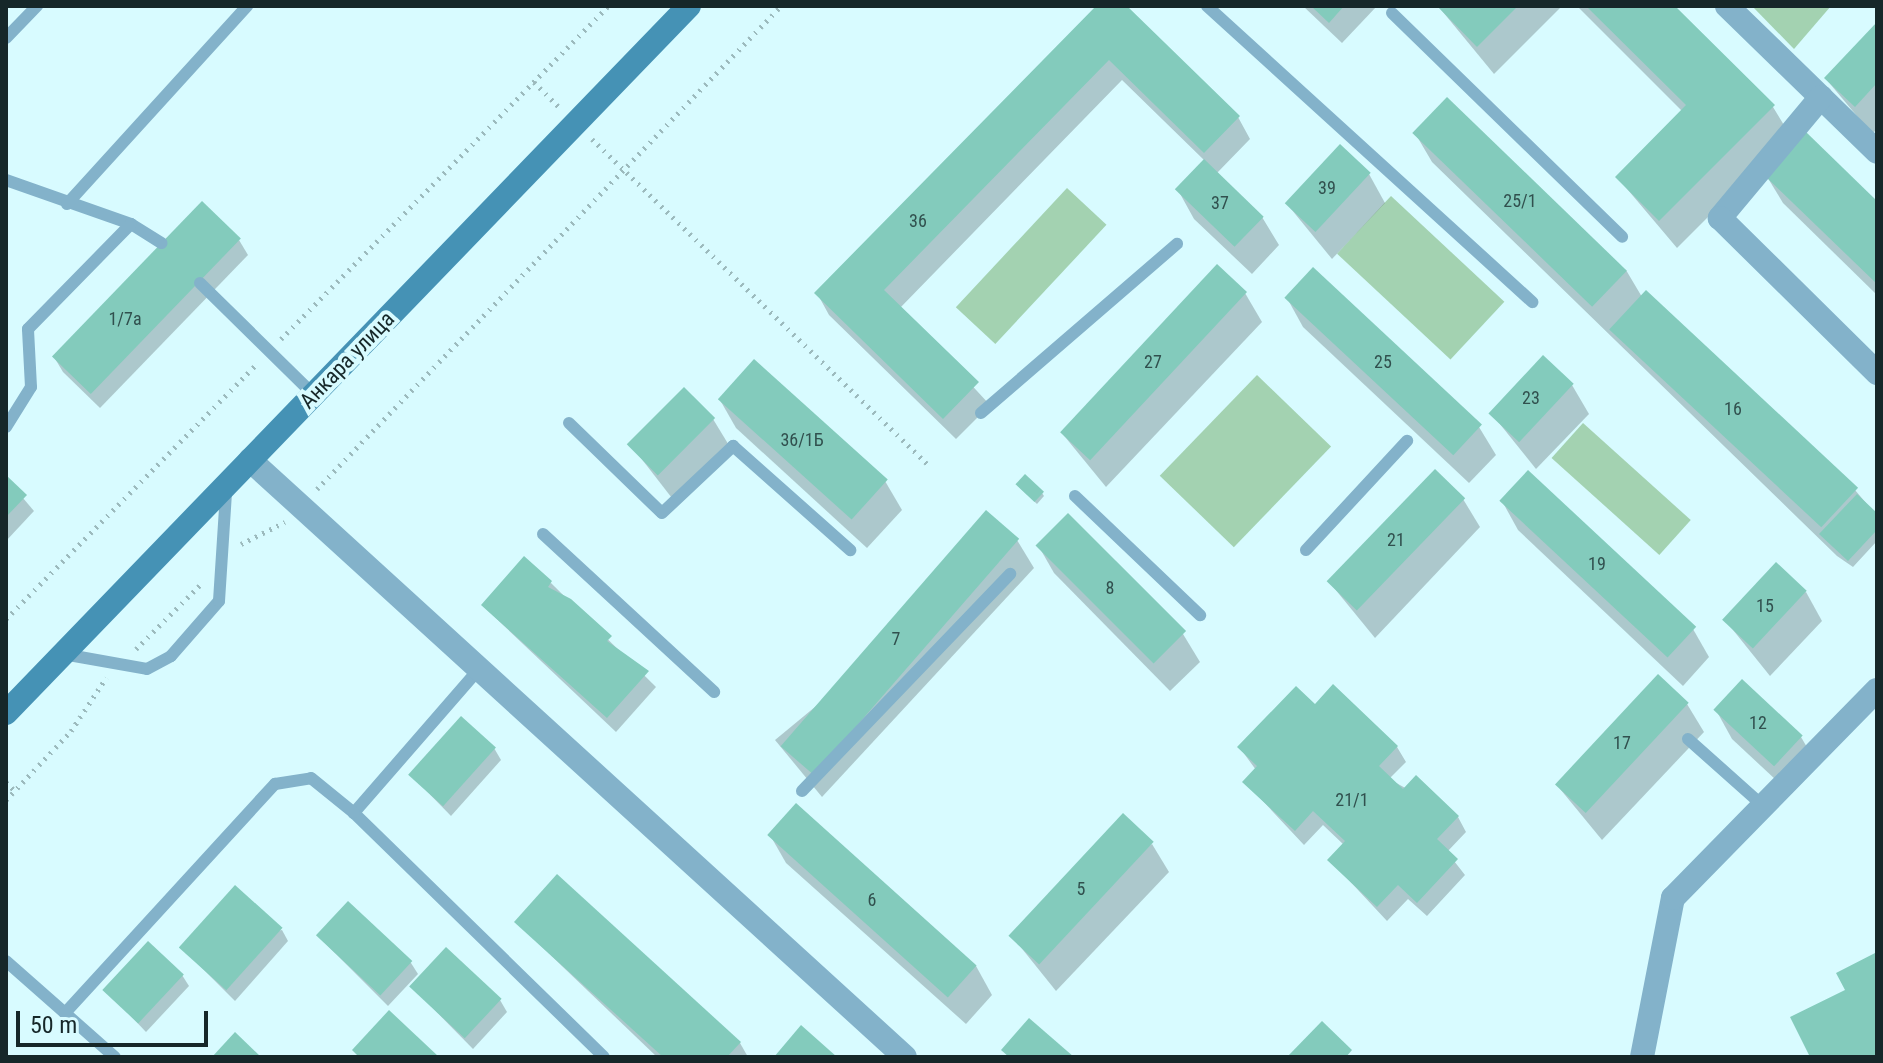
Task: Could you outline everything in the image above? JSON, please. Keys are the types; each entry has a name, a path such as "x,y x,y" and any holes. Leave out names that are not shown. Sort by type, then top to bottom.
{"main road":[{"name":"Анкара улица","path":"6,713 689,6"}],"street":[{"path":"1727,6 1877,152"},
{"path":"1821,97 1720,218 1877,373"},
{"path":"250,460 905,1057"},
{"path":"1642,1057 1658,942 1673,898 1762,805 1875,696"}],"lane":[{"path":"6,38 37,6"},
{"path":"67,204 247,6"},
{"path":"1207,6 1532,302"},
{"path":"1392,13 1622,237"},
{"path":"6,180 131,224 161,243"},
{"path":"6,427 31,387 28,329 131,224"},
{"path":"981,413 1177,244"},
{"path":"200,283 314,395"},
{"path":"569,423 662,513 733,446 850,550"},
{"path":"1306,550 1407,441"},
{"path":"63,654 117,667 147,669 171,656 219,601 224,562 219,519 231,481"},
{"path":"1075,496 1200,615"},
{"path":"543,534 714,692"},
{"path":"802,791 1010,574"},
{"path":"354,813 479,669"},
{"path":"1688,739 1762,805"},
{"path":"65,1013 275,784 311,778 354,813 604,1057"},
{"path":"7,963 115,1057"}],"path":[{"path":"6,619 608,6"},
{"path":"6,800 117,667 252,533 274,534 620,167 781,6"},
{"path":"534,82 930,467"},
{"path":"6,782 15,791"}],"green space":[{"path":"1752,6 1831,6 1794,49"},
{"path":"1067,188 1106,225 995,344 956,307"},
{"path":"1391,196 1504,302 1450,359 1337,254"},
{"path":"1257,375 1331,447 1234,547 1160,476"},
{"path":"1583,423 1691,520 1659,555 1552,458"}],"building":[{"path":"1096,6 1127,6 1240,116 1204,153 1109,60 884,290 979,382 943,419 814,293"},
{"path":"1311,6 1344,6 1329,23"},
{"path":"1437,6 1518,6 1477,47"},
{"path":"1586,6 1675,6 1775,105 1659,221 1615,177 1686,105"},
{"path":"1877,22 1877,83 1855,107 1824,78"},
{"path":"1447,97 1627,271 1592,307 1412,133"},
{"path":"1806,132 1877,201 1877,284 1764,175"},
{"path":"1340,144 1371,173 1315,232 1285,203"},
{"path":"1204,159 1264,217 1235,247 1175,189"},
{"path":"202,201 241,239 91,394 52,356"},
{"path":"1217,264 1247,292 1090,460 1060,432"},
{"path":"1313,267 1482,425 1453,455 1284,298"},
{"path":"1646,290 1858,488 1821,527 1609,329"},
{"path":"1543,355 1574,384 1519,442 1488,414"},
{"path":"754,359 888,479 852,520 718,399"},
{"path":"684,387 715,418 658,475 627,444"},
{"path":"1435,469 1465,498 1357,610 1327,581"},
{"path":"1528,470 1696,627 1668,658 1499,501"},
{"path":"1025,474 1044,492 1034,502 1015,484"},
{"path":"6,475 27,495 6,517"},
{"path":"1857,494 1877,513 1877,530 1848,561 1819,534"},
{"path":"986,510 1019,539 814,775 781,746"},
{"path":"1068,513 1186,631 1154,664 1035,546"},
{"path":"524,556 552,581 548,587 571,599 612,636 607,641 649,671 607,718 481,605"},
{"path":"1776,562 1807,591 1753,648 1722,620"},
{"path":"1658,674 1689,703 1586,813 1555,784"},
{"path":"1742,679 1803,736 1774,766 1713,710"},
{"path":"1333,684 1398,746 1379,766 1403,789 1416,775 1459,816 1437,839 1458,859 1417,903 1398,885 1377,907 1327,860 1345,841 1313,811 1295,831 1242,782 1257,766 1237,747 1296,686 1315,704"},
{"path":"461,716 496,747 443,806 408,775"},
{"path":"796,803 977,966 948,998 767,835"},
{"path":"1123,813 1154,842 1039,965 1008,936"},
{"path":"557,874 741,1042 727,1057 663,1057 514,922"},
{"path":"235,885 283,928 226,990 179,947"},
{"path":"348,901 412,961 380,995 316,935"},
{"path":"148,941 184,974 138,1023 102,990"},
{"path":"446,947 502,999 465,1038 409,986"},
{"path":"1877,952 1877,1057 1810,1057 1790,1017 1845,990 1836,973"},
{"path":"389,1010 439,1057 359,1057 352,1050"},
{"path":"1029,1018 1074,1057 1009,1057 1001,1050"},
{"path":"1322,1021 1352,1050 1346,1057 1287,1057"},
{"path":"801,1025 837,1057 774,1057"},
{"path":"235,1032 261,1057 212,1057"}]}
